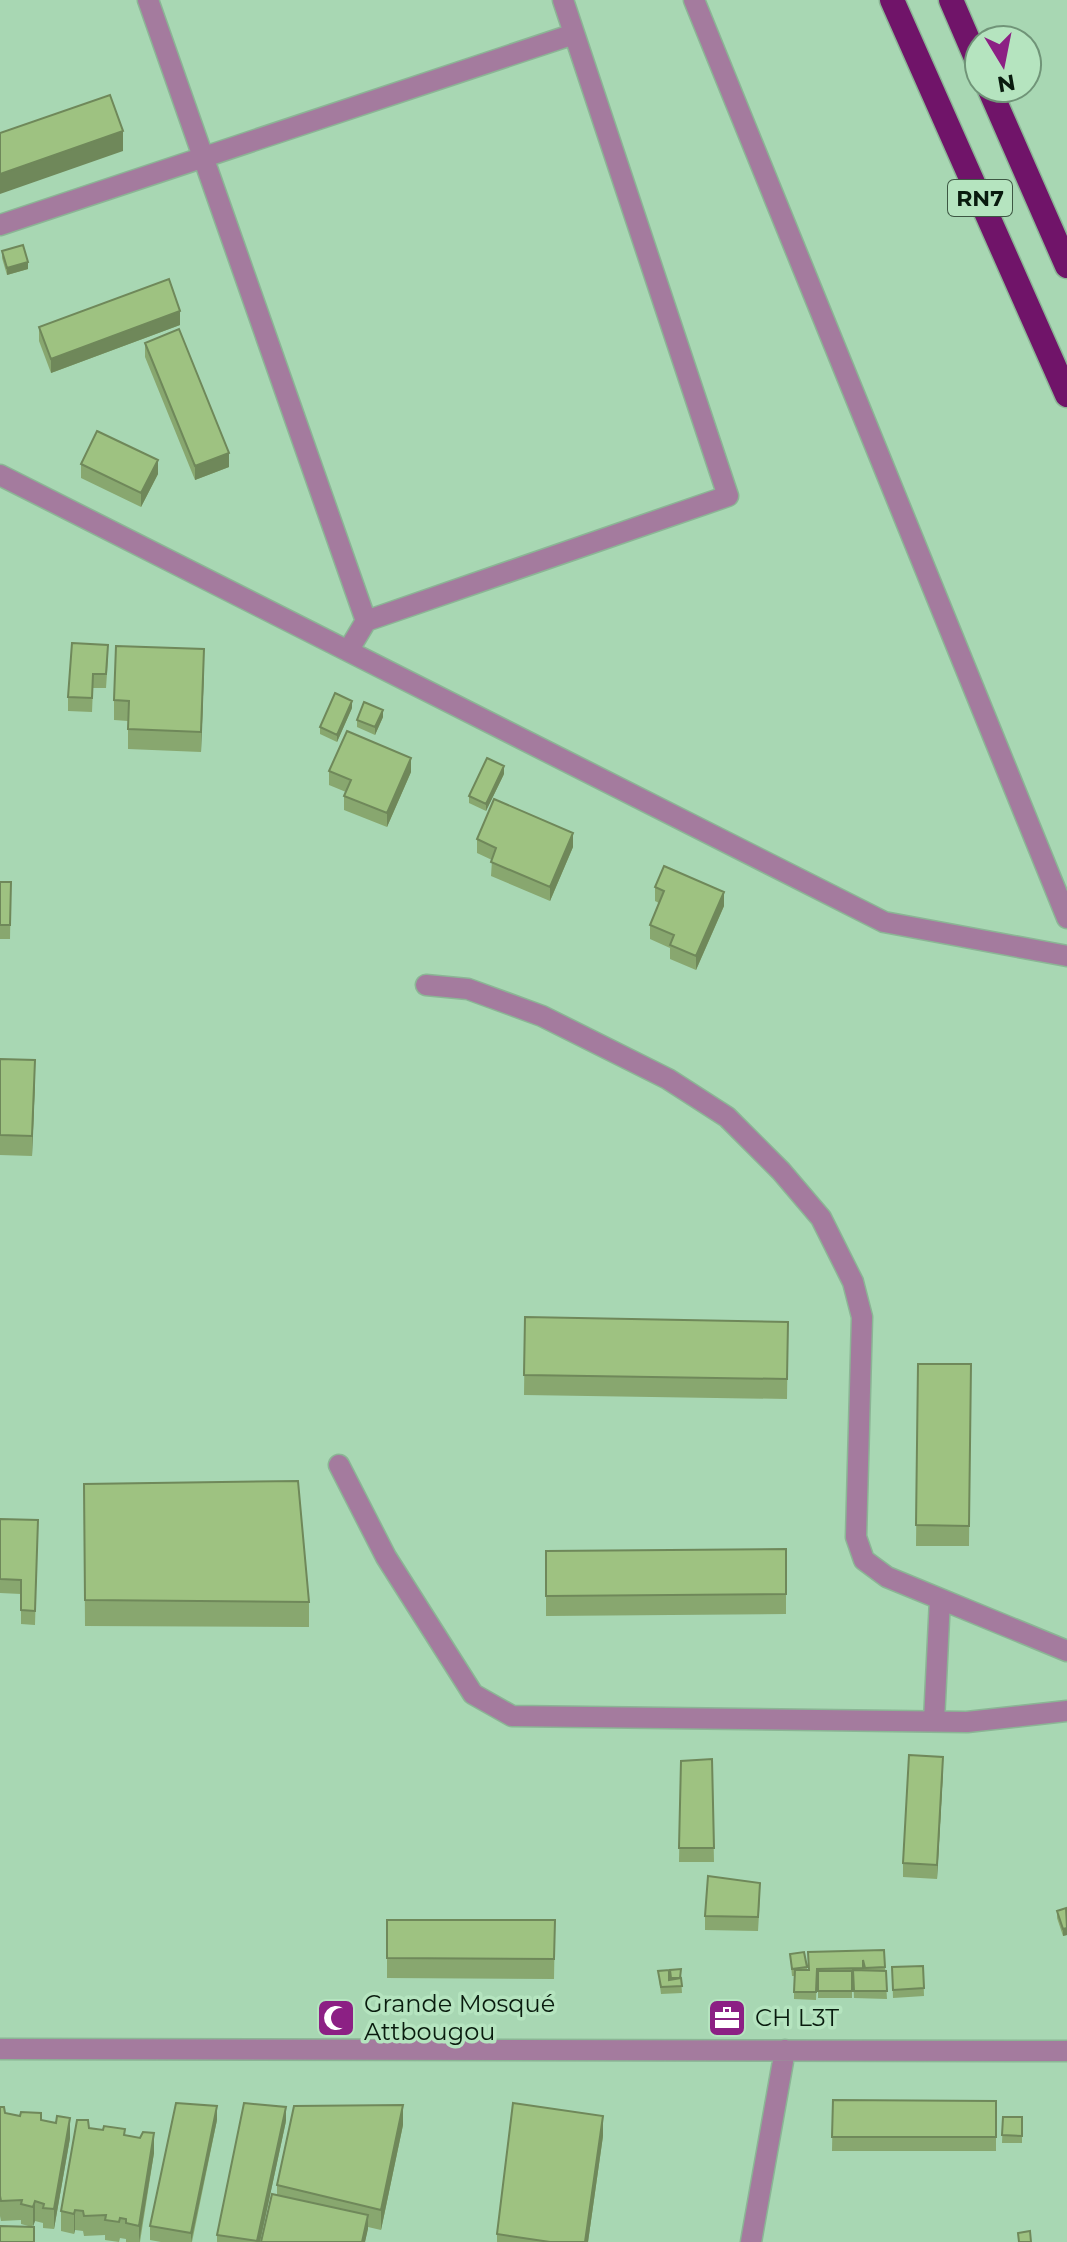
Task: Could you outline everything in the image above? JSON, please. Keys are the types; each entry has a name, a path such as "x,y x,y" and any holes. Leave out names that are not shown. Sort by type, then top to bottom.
{"highway":[{"name":"RN7","path":"892,0 1067,395"},
{"path":"951,0 963,28"},
{"name":"RN7","path":"996,104 1067,266"}],"street":[{"path":"148,0 366,621"},
{"path":"348,651 366,621 728,496 563,0"},
{"path":"694,0 1067,918"},
{"path":"0,225 574,34"},
{"path":"0,475 884,922 1067,956"},
{"path":"426,985 468,989 542,1016 668,1079 727,1117 781,1171 821,1218 853,1282 862,1317 856,1537 864,1560 887,1577 1067,1651"},
{"path":"339,1465 386,1557 473,1694 512,1716 967,1722 1067,1711"},
{"path":"934,1721 940,1599"},
{"path":"0,2049 1067,2051"},
{"path":"751,2242 785,2050"}],"building":[{"path":"110,95 123,131 0,174 0,133"},
{"path":"23,245 28,262 7,268 2,251"},
{"path":"169,279 180,311 51,359 39,327"},
{"path":"179,329 229,453 195,466 145,343"},
{"path":"97,431 158,460 141,493 81,464"},
{"path":"72,643 108,645 106,674 93,674 92,698 68,697"},
{"path":"116,646 204,649 201,732 128,729 129,701 114,700"},
{"path":"335,693 352,701 337,735 320,727"},
{"path":"364,702 383,710 375,727 357,720"},
{"path":"347,731 411,758 387,813 344,796 351,780 329,771"},
{"path":"487,758 504,766 486,804 469,796"},
{"path":"494,799 573,833 550,887 491,862 496,848 477,839"},
{"path":"664,866 724,892 696,956 670,945 674,935 650,925 664,891 655,887"},
{"path":"0,882 11,882 10,925 0,925"},
{"path":"0,1059 35,1060 32,1136 0,1135"},
{"path":"525,1317 788,1322 787,1379 524,1375"},
{"path":"918,1364 971,1364 969,1526 916,1525"},
{"path":"298,1481 309,1602 85,1600 84,1484"},
{"path":"0,1519 38,1520 35,1611 21,1610 21,1580 0,1579"},
{"path":"786,1549 786,1594 546,1596 546,1551"},
{"path":"909,1755 943,1757 937,1865 903,1863"},
{"path":"712,1759 714,1848 679,1848 681,1761"},
{"path":"708,1876 760,1883 758,1917 705,1916"},
{"path":"1066,1908 1067,1928 1063,1929 1057,1911"},
{"path":"387,1920 555,1920 554,1959 387,1958"},
{"path":"884,1950 885,1967 865,1968 863,1960 863,1968 817,1969 816,1992 794,1992 795,1970 809,1970 808,1952"},
{"path":"804,1952 807,1967 792,1969 790,1954"},
{"path":"923,1966 924,1988 893,1990 892,1967"},
{"path":"681,1969 680,1978 671,1978 670,1970"},
{"path":"669,1970 669,1980 681,1978 682,1986 661,1987 658,1971"},
{"path":"853,1970 886,1971 887,1991 854,1991"},
{"path":"818,1971 852,1971 852,1991 818,1991"},
{"path":"833,2100 996,2101 996,2137 832,2137"},
{"path":"176,2103 217,2106 191,2233 150,2226"},
{"path":"244,2103 286,2107 257,2241 217,2235"},
{"path":"513,2103 603,2116 585,2242 550,2242 497,2234"},
{"path":"403,2105 381,2210 277,2185 294,2106"},
{"path":"0,2107 4,2107 5,2113 20,2116 21,2112 41,2113 41,2120 56,2123 57,2116 70,2118 54,2209 43,2208 44,2204 35,2201 33,2207 21,2204 22,2200 1,2201"},
{"path":"1003,2117 1022,2117 1022,2136 1002,2135"},
{"path":"77,2120 88,2120 89,2128 103,2130 104,2126 125,2129 124,2135 140,2138 143,2132 154,2133 139,2226 126,2223 126,2219 120,2218 119,2222 105,2220 106,2215 84,2216 83,2211 75,2210 74,2214 61,2211"},
{"path":"272,2194 368,2215 362,2242 261,2242"},
{"path":"0,2226 34,2227 34,2242 0,2242"},
{"path":"1030,2231 1031,2242 1019,2242 1018,2233"}],"place":[{"name":"Grande Mosqué Attbougou","path":"336,2018"},
{"name":"CH L3T","path":"727,2018"}]}
